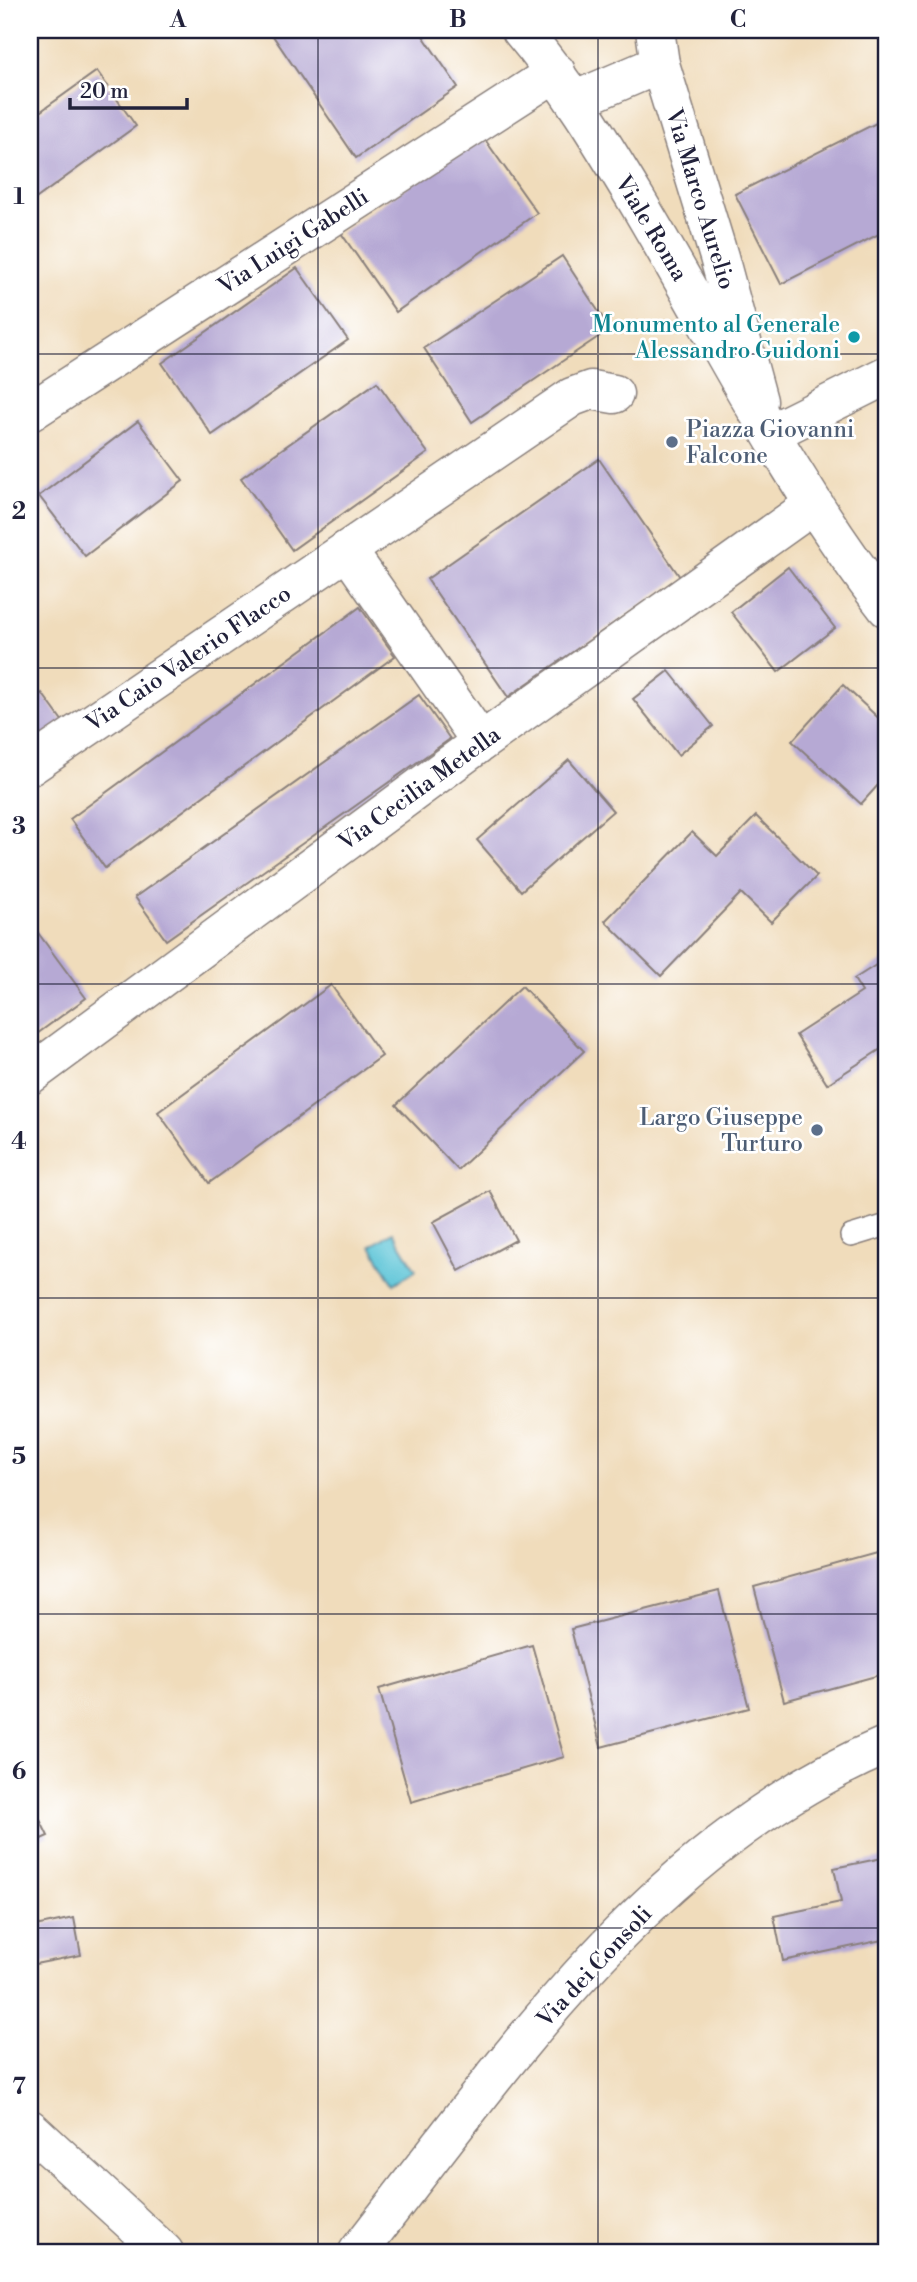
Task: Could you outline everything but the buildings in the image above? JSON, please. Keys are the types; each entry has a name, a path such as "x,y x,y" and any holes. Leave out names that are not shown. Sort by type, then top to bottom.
{"street":[{"name":"Viale Roma","path":"521,30 566,86 813,505 887,608"},
{"name":"Via Marco Aurelio","path":"566,86 657,47 767,425"},
{"name":"Via Luigi Gabelli","path":"30,412 566,86"},
{"path":"767,425 887,375"},
{"name":"Via Caio Valerio Flacco","path":"30,766 572,397 591,390 614,394"},
{"name":"Via Cecilia Metella","path":"30,1075 481,742 813,505"},
{"path":"347,550 481,742"},
{"name":"Via dei Consoli","path":"358,2252 507,2060 625,1929 703,1857 755,1817 824,1776 887,1745"},
{"path":"30,2129 164,2252"}],"lane":[{"path":"850,1236 887,1225"}],"water":[{"path":"393,1232 416,1270 394,1284 371,1246"}],"place":[{"name":"Monumento al Generale Alessandro Guidoni","path":"854,337"},
{"name":"Piazza Giovanni Falcone","path":"672,442"},
{"name":"Largo Giuseppe Turturo","path":"817,1130"}]}
